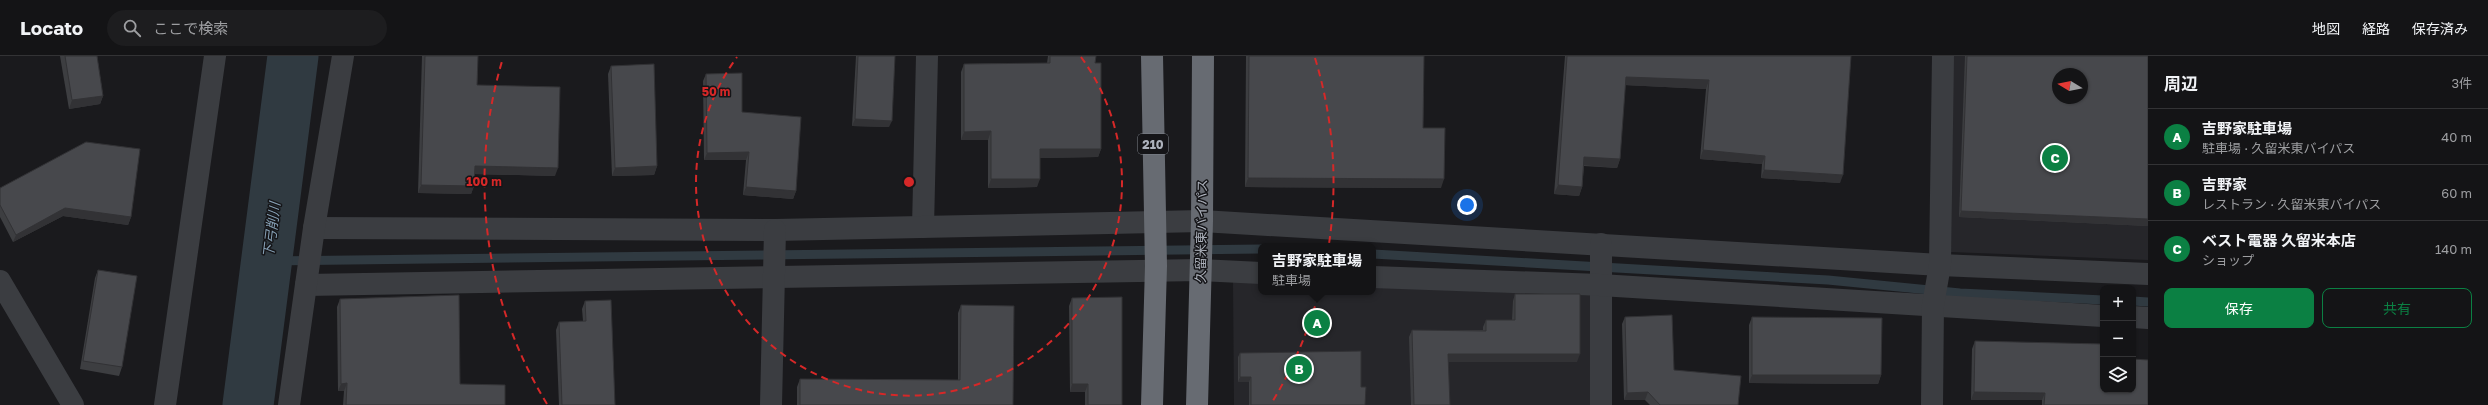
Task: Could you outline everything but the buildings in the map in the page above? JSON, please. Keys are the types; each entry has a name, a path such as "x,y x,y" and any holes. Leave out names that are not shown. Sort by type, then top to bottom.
{"highway":[{"name":"210","path":"1152,56 1156,269 1152,405"},
{"name":"久留米東バイパス","path":"1197,405 1202,226 1203,56"}],"street":[{"path":"165,405 215,56"},
{"path":"289,405 314,228 343,56"},
{"path":"922,227 926,56"},
{"path":"1932,405 1933,305 1940,265 1942,56"},
{"path":"314,228 775,230 922,227 1202,226 1601,244 1940,265 2148,274"},
{"path":"771,405 775,230"},
{"path":"1601,244 1601,405"},
{"path":"306,285 774,279 1156,269 1200,269 1258,273"},
{"path":"1376,277 1600,285 2100,316"},
{"path":"0,281 73,405"},
{"path":"2136,317 2148,318"}],"shaded area":[{"path":"1953,56 2148,56 2148,260 1951,252"},
{"path":"1233,281 1258,282 1258,295 1376,295 1376,287 1594,296 1594,405 1234,405"}],"waterway":[{"name":"下弓削川","path":"248,405 293,56"},
{"path":"268,261 1258,249"},
{"path":"1376,254 1828,280 1960,293 2100,300"},
{"path":"2136,301 2148,302"}],"place":[{"name":"ベスト電器 久留米本店","path":"2055,158"},
{"name":"吉野家駐車場","path":"1317,323"},
{"name":"吉野家","path":"1299,369"}]}
